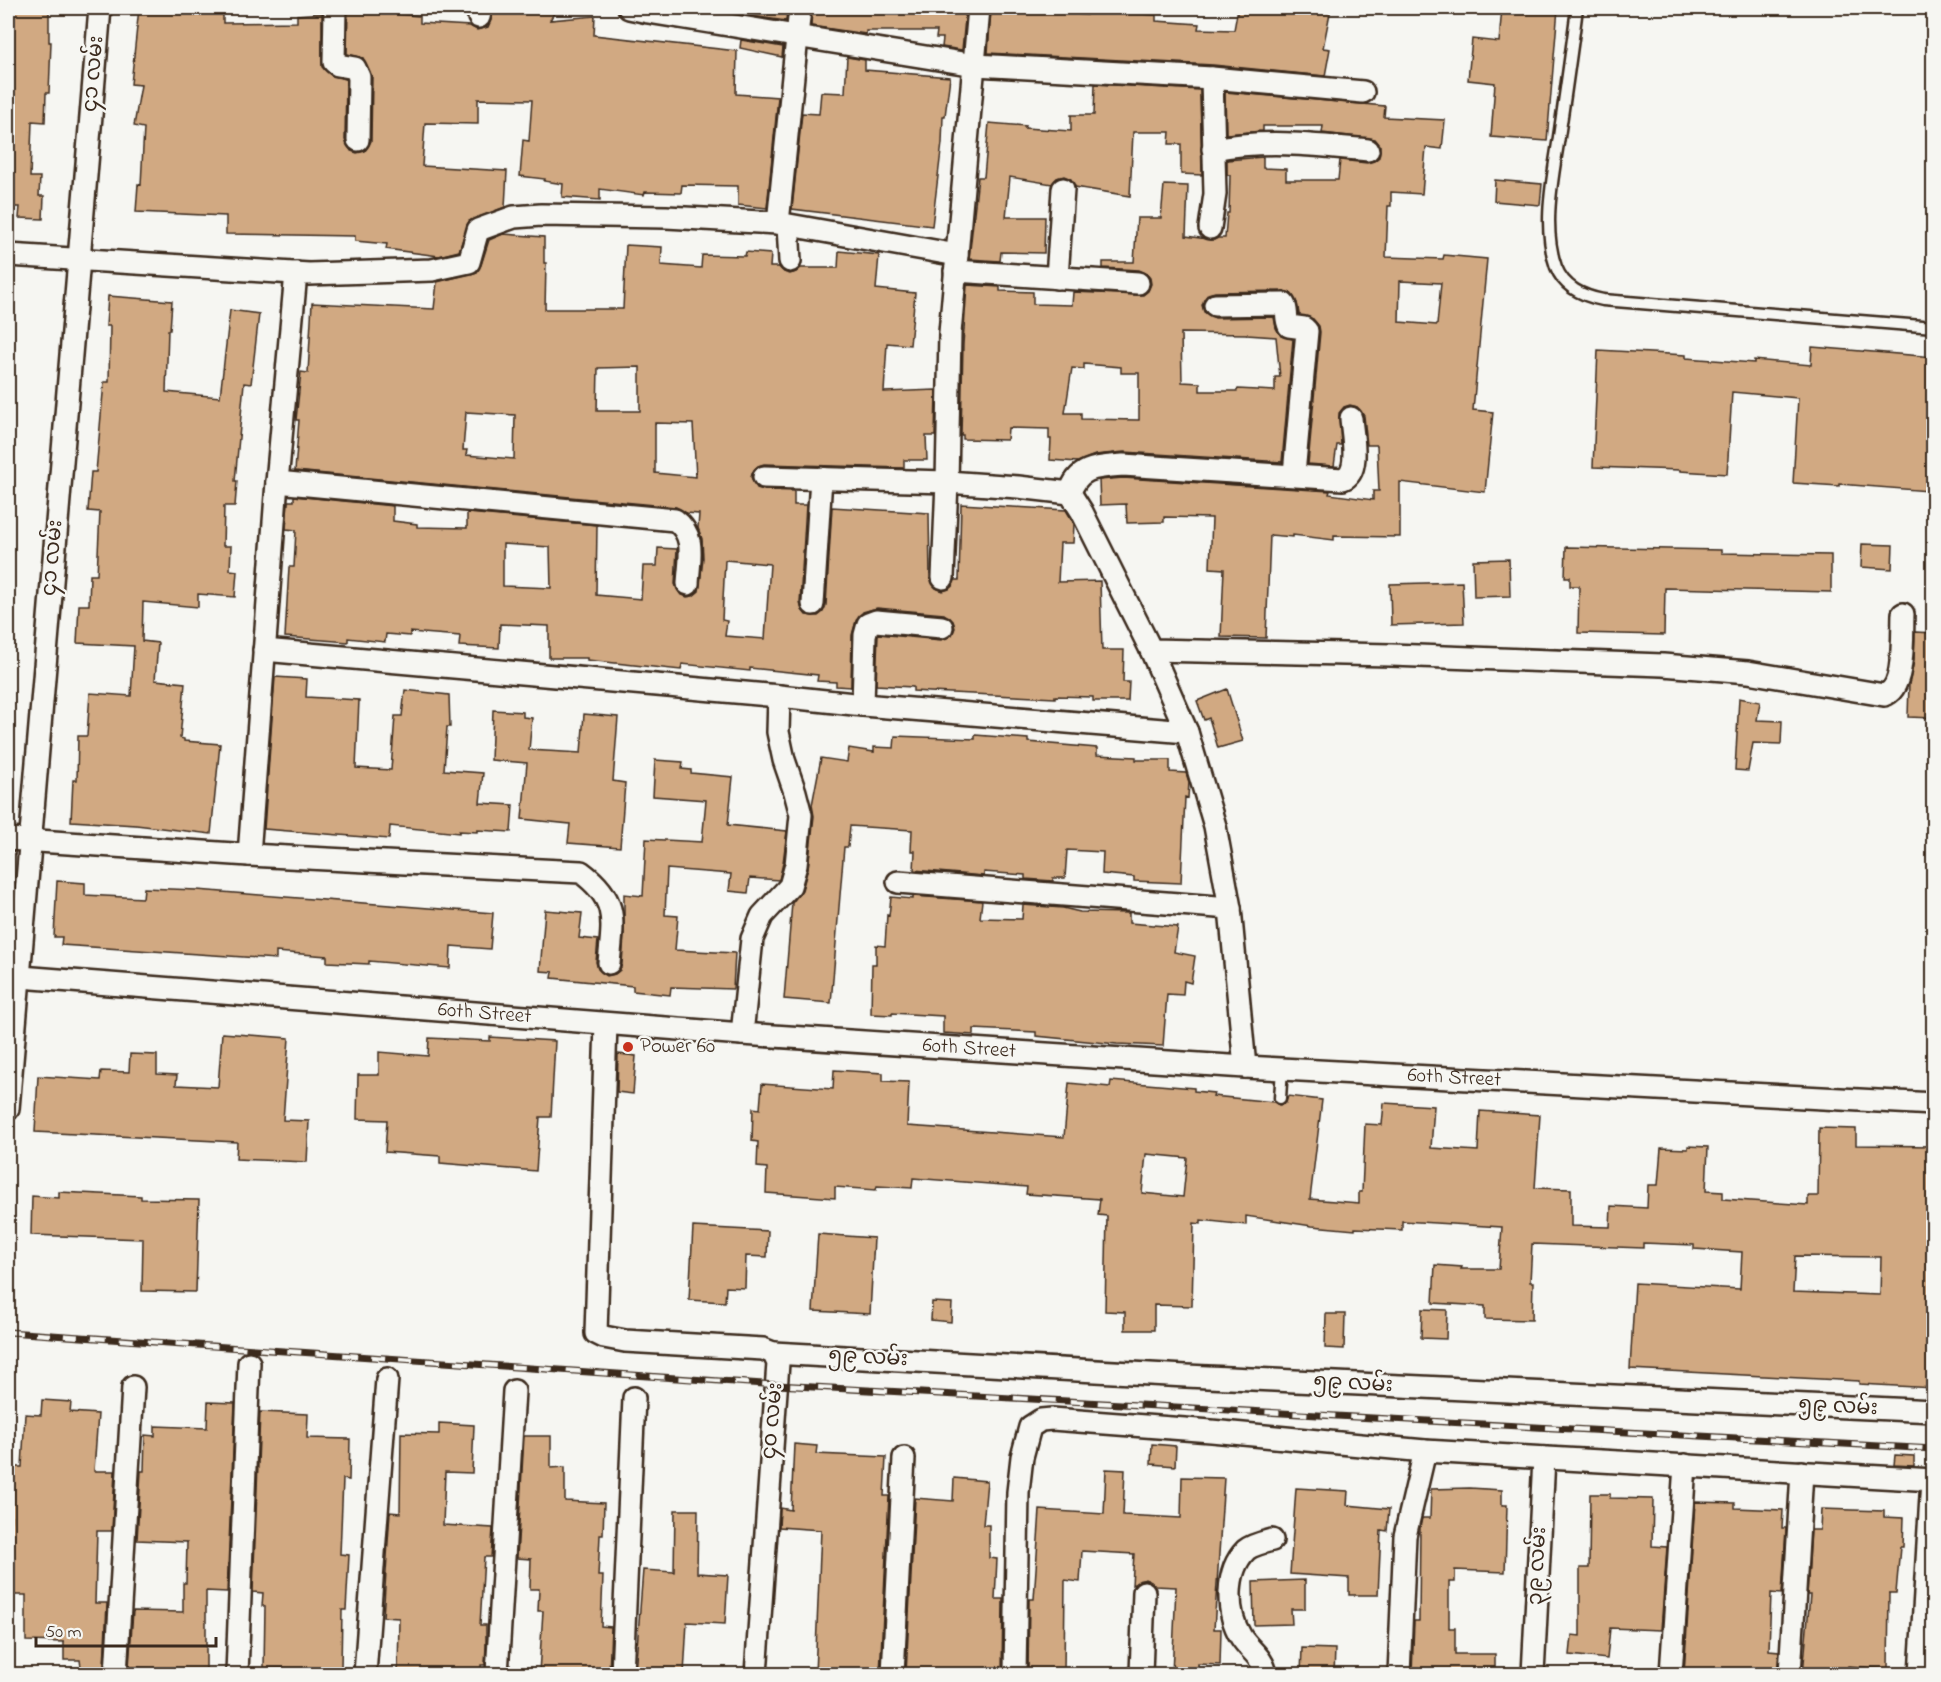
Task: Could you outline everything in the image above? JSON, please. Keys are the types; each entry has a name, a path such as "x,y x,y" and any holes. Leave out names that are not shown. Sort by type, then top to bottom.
{"street":[{"name":"၄၁ လမ်း","path":"8,1110 13,977 29,840 100,8"},
{"path":"335,8 334,62 355,68 359,78 358,140"},
{"path":"629,8 975,65 1212,78 1363,92"},
{"path":"790,261 783,224 800,8"},
{"path":"943,578 950,333 979,8"},
{"path":"1210,228 1215,194 1212,78"},
{"path":"1213,149 1262,143 1368,150"},
{"path":"1057,278 1063,189"},
{"path":"8,255 296,273 432,270 469,262 478,230 514,217 541,215 666,217 783,224 956,263 1057,278 1138,283"},
{"path":"249,855 277,482 296,273"},
{"path":"1215,305 1284,304 1287,309 1286,318 1289,326 1304,328 1307,331 1294,474"},
{"path":"1245,1067 1230,908 1215,826 1187,732 1151,650 1082,512 1070,493 1073,482 1078,476 1105,467 1123,465 1294,474 1343,479 1348,477 1354,467 1350,418"},
{"path":"764,477 947,482 1070,493"},
{"path":"813,604 821,478"},
{"path":"277,482 675,520 682,526 690,540 688,584"},
{"path":"1151,650 1391,655 1663,665 1748,672 1884,695 1889,693 1896,683 1901,664 1903,614"},
{"path":"863,705 865,635 868,624 876,621 942,627"},
{"path":"264,650 1187,732"},
{"path":"742,1034 752,939 762,916 790,886 796,865 801,815 783,760 778,732 779,696"},
{"path":"8,839 249,855 580,872 600,890 611,909 613,921 609,963"},
{"path":"898,882 1230,908"},
{"name":"60th Street","path":"13,977 742,1034 1245,1067 1934,1104"},
{"name":"၄၀ လမ်း","path":"606,1024 595,1329 599,1336 610,1339 763,1349 773,1353 778,1363 756,1674"},
{"name":"၅၉ လမ်း","path":"773,1353 1197,1377 1934,1411"},
{"path":"237,1674 249,1363"},
{"path":"365,1674 387,1378"},
{"path":"116,1674 133,1387"},
{"path":"497,1674 514,1391"},
{"path":"622,1674 634,1398"},
{"path":"1015,1674 1018,1492 1022,1457 1030,1427 1041,1420 1052,1419 1425,1451 1933,1480 1920,1674"},
{"path":"1399,1674 1405,1536 1425,1451"},
{"path":"893,1674 904,1458"},
{"name":"၃၉ လမ်း","path":"1533,1674 1544,1458"},
{"path":"1671,1674 1685,1465"},
{"path":"1790,1674 1802,1472"},
{"path":"1266,1674 1264,1664 1242,1638 1234,1623 1230,1605 1236,1564 1248,1548 1272,1540"},
{"path":"1141,1674 1144,1592"}],"lane":[{"path":"1577,8 1552,191 1550,222 1551,244 1557,268 1573,290 1587,297 1603,300 1934,327"},
{"path":"1280,1098 1282,1069"}],"building":[{"path":"8,8 49,8 49,42 51,42 49,93 46,93 45,122 32,121 30,177 40,177 39,196 44,196 43,219 19,218 20,207 8,207 10,34 8,34"},
{"path":"139,8 204,8 203,14 223,14 223,23 297,22 297,15 322,13 322,67 331,75 346,79 345,140 351,151 357,153 365,151 371,141 372,77 363,58 347,54 348,8 373,8 373,12 420,16 420,23 470,26 477,30 488,27 493,8 557,8 550,20 595,16 594,35 737,51 736,94 778,97 767,208 738,205 738,186 682,185 681,193 645,192 644,195 600,189 600,200 562,197 563,184 520,176 523,140 529,141 532,100 478,99 478,124 425,123 422,166 507,171 505,207 469,221 459,251 439,256 386,249 387,244 355,241 355,236 226,234 226,216 136,212 138,184 141,185 144,128 134,126 141,85 131,84"},
{"path":"745,8 787,8 786,21 745,15"},
{"path":"812,8 966,8 962,50 942,47 943,38 936,38 937,31 866,31 866,34 811,26"},
{"path":"991,8 1046,8 1046,12 1087,15 1087,11 1156,15 1156,21 1199,24 1198,29 1234,30 1238,8 1331,8 1323,48 1330,49 1325,76 1213,65 988,53"},
{"path":"1502,8 1558,8 1547,141 1491,137 1495,83 1468,80 1472,39 1499,42"},
{"path":"741,40 783,47 782,57 740,48"},
{"path":"847,57 865,60 865,70 950,77 945,116 943,116 932,226 792,209 802,113 819,114 821,92 845,93"},
{"path":"1095,84 1200,90 1202,175 1181,174 1181,144 1169,144 1170,132 1133,132 1130,196 1075,187 1071,179 1064,176 1057,178 1052,184 1010,177 1006,217 1045,217 1044,253 1001,252 1000,261 969,259 978,177 984,177 989,123 1071,131 1071,115 1094,115"},
{"path":"1225,92 1385,106 1384,117 1445,120 1442,149 1426,147 1422,194 1391,192 1391,206 1388,206 1386,257 1443,259 1444,255 1487,259 1473,410 1493,412 1485,492 1400,482 1400,537 1334,536 1334,540 1270,535 1266,638 1221,637 1224,569 1210,568 1212,518 1164,517 1164,522 1127,523 1126,504 1100,505 1099,480 1123,478 1330,491 1329,494 1373,500 1373,491 1379,491 1377,445 1367,445 1364,416 1357,407 1350,405 1344,407 1339,413 1341,445 1337,445 1334,466 1308,464 1320,332 1319,326 1313,319 1299,315 1297,303 1291,293 1284,291 1215,292 1208,294 1202,305 1204,312 1215,318 1274,317 1276,328 1281,336 1293,339 1282,462 1124,452 1095,455 1078,462 1050,460 1049,429 1008,428 1007,440 963,439 961,435 967,285 1000,287 1000,291 1033,292 1033,304 1072,305 1073,292 1143,295 1151,284 1146,273 1139,270 1103,268 1103,262 1134,262 1137,218 1161,218 1164,185 1188,186 1186,236 1214,240 1225,238 1227,213 1229,213 1230,175 1227,175 1227,160 1263,157 1263,168 1286,169 1286,180 1338,180 1340,160 1367,163 1379,157 1380,145 1375,139 1322,133 1323,126 1263,126 1263,131 1226,134","holes":["1400,281 1441,283 1437,325 1399,322","1181,333 1276,337 1280,377 1275,377 1275,391 1238,389 1237,391 1200,391 1200,383 1182,382","1084,364 1121,367 1121,373 1139,373 1139,420 1081,419 1081,413 1065,413 1072,368 1084,369"]},
{"path":"1495,180 1542,184 1540,205 1494,201"},
{"path":"503,234 544,237 545,309 623,309 626,245 662,247 661,265 701,268 702,255 745,256 746,252 771,254 770,267 779,267 790,274 801,268 838,268 839,251 879,255 876,289 915,293 910,345 887,343 884,392 936,390 935,436 926,436 927,460 904,460 904,468 764,464 754,470 751,477 757,488 794,491 794,505 806,505 800,603 802,610 806,615 818,616 826,605 832,507 929,513 930,578 936,588 943,591 949,589 955,580 959,580 961,504 1066,510 1074,524 1073,543 1060,543 1058,582 1100,581 1102,650 1124,650 1123,682 1129,682 1128,701 1093,701 1093,697 1055,696 1055,698 913,691 913,687 876,685 878,634 941,640 952,635 955,628 953,621 944,614 877,608 863,612 856,621 852,635 851,687 836,686 836,682 817,681 818,675 750,668 750,671 682,664 681,670 587,660 587,658 549,658 549,626 500,624 499,648 459,646 460,636 410,632 410,636 386,634 385,642 348,638 348,642 285,637 289,567 294,567 296,530 286,529 288,501 294,501 294,496 393,506 393,521 417,524 417,527 467,528 467,513 597,525 596,595 641,599 643,566 657,566 658,548 677,549 675,584 680,594 687,597 699,591 703,558 702,539 698,528 699,514 686,513 676,507 295,471 299,420 296,420 301,372 308,373 312,303 434,309 437,282 477,272 489,240","holes":["640,367 640,411 597,411 598,368","466,412 515,415 514,459 466,455 467,450 463,450","655,423 693,424 696,477 655,473","503,544 550,547 551,588 503,586","725,560 770,564 765,639 725,636 727,621 722,620"]},
{"path":"108,296 172,301 170,330 168,330 166,392 220,397 230,310 259,314 251,384 244,383 235,481 237,481 235,506 224,506 223,546 231,546 230,570 237,571 235,597 198,594 198,607 143,602 142,641 158,643 155,680 185,683 180,738 184,741 220,744 211,834 136,825 71,821 73,780 77,780 78,736 87,736 90,693 131,696 134,646 77,643 79,605 89,605 90,575 97,575 100,512 88,511 91,472 96,472 104,382 109,382 110,326 106,326"},
{"path":"1812,347 1934,357 1934,439 1929,491 1793,483 1798,398 1732,392 1727,474 1593,467 1598,350 1686,355 1686,358 1754,363 1754,360 1811,365"},
{"path":"1862,544 1893,545 1892,569 1861,567"},
{"path":"1566,547 1831,555 1831,592 1665,588 1664,635 1578,633 1579,586 1570,586 1570,577 1565,577"},
{"path":"1509,559 1510,596 1474,597 1473,560"},
{"path":"1462,582 1464,623 1391,625 1390,584"},
{"path":"1915,632 1934,633 1934,718 1908,717"},
{"path":"275,677 307,679 306,697 359,700 356,768 391,770 395,716 402,716 405,690 449,695 450,727 447,727 444,770 483,773 480,803 513,805 511,832 477,830 477,832 459,831 459,833 390,826 389,839 264,829"},
{"path":"1227,689 1243,741 1218,748 1209,718 1204,720 1197,701"},
{"path":"1739,698 1760,702 1757,720 1782,721 1781,744 1753,743 1748,771 1735,770"},
{"path":"493,710 523,712 523,717 532,718 529,750 581,753 584,714 618,717 613,781 625,783 620,847 568,843 570,824 522,819 527,763 491,760"},
{"path":"975,735 1097,748 1097,755 1136,757 1136,760 1170,760 1170,772 1186,773 1189,782 1188,798 1185,797 1181,883 1134,881 1134,877 1102,874 1103,852 1067,850 1065,878 1053,878 1053,881 1025,879 1025,875 984,872 984,876 914,870 915,851 911,851 912,830 850,826 848,847 844,847 831,1003 784,999 792,903 802,890 808,868 814,816 812,805 821,758 847,762 849,748 874,752 874,747 894,748 895,736 975,739"},
{"path":"655,760 683,762 682,769 691,770 691,773 733,777 728,825 787,831 779,880 750,878 748,893 729,891 731,874 667,869 665,915 678,916 675,950 735,953 733,989 671,987 670,995 633,991 633,986 552,978 553,972 540,971 545,910 582,913 579,938 598,940 596,962 598,969 607,976 615,974 620,970 622,964 624,894 643,896 646,839 702,842 706,800 653,796"},
{"path":"57,881 85,883 85,895 143,898 144,888 197,890 493,913 490,949 451,946 450,968 369,961 369,964 327,962 327,956 276,952 276,959 61,945 62,937 54,937"},
{"path":"913,896 982,901 980,918 1022,919 1023,905 1063,908 1080,912 1129,913 1129,923 1178,927 1174,952 1195,956 1191,983 1184,981 1183,995 1167,994 1163,1046 1036,1036 1036,1032 974,1029 974,1035 943,1033 943,1016 871,1014 872,964 876,964 876,945 885,946 891,897 913,899"},
{"path":"222,1033 289,1038 283,1120 309,1121 307,1162 236,1159 237,1142 35,1132 38,1076 100,1080 101,1071 129,1072 130,1054 157,1055 157,1074 177,1075 176,1085 218,1087"},
{"path":"490,1037 555,1041 551,1117 540,1117 536,1171 440,1163 440,1156 385,1152 387,1120 357,1119 358,1075 379,1075 379,1052 428,1056 429,1038 490,1041"},
{"path":"618,1054 636,1056 633,1094 617,1092"},
{"path":"834,1070 883,1073 883,1081 909,1082 907,1126 1064,1137 1069,1083 1110,1087 1111,1081 1194,1088 1194,1091 1214,1093 1213,1096 1274,1102 1279,1105 1286,1103 1288,1096 1322,1100 1310,1199 1359,1203 1359,1192 1362,1192 1365,1124 1382,1125 1384,1103 1434,1106 1431,1148 1478,1151 1480,1111 1540,1115 1535,1188 1571,1189 1571,1226 1610,1227 1611,1206 1647,1208 1648,1185 1658,1185 1661,1148 1708,1147 1706,1191 1723,1192 1723,1199 1808,1205 1808,1196 1818,1196 1819,1128 1856,1129 1856,1145 1934,1146 1934,1388 1859,1384 1859,1381 1630,1369 1635,1283 1740,1289 1742,1252 1694,1249 1694,1245 1643,1243 1643,1248 1532,1244 1530,1282 1533,1282 1532,1320 1485,1319 1485,1306 1433,1303 1435,1265 1462,1267 1461,1269 1499,1269 1502,1227 1402,1221 1402,1230 1355,1228 1355,1230 1246,1216 1246,1225 1201,1220 1201,1224 1194,1223 1192,1306 1154,1305 1154,1330 1125,1330 1125,1312 1105,1311 1107,1216 1098,1215 1100,1199 1026,1194 1027,1187 913,1178 912,1188 877,1186 876,1190 835,1187 835,1198 766,1193 767,1168 757,1167 758,1142 752,1141 753,1108 760,1109 762,1084 833,1089","holes":["1146,1154 1187,1158 1183,1197 1142,1193","1795,1256 1881,1257 1880,1295 1793,1292"]},
{"path":"59,1192 141,1196 141,1199 199,1200 196,1292 142,1291 143,1239 31,1235 32,1196 59,1198"},
{"path":"693,1227 768,1231 767,1257 746,1256 745,1288 726,1287 725,1302 689,1300"},
{"path":"818,1234 874,1238 870,1314 813,1311"},
{"path":"932,1302 952,1303 951,1322 931,1320"},
{"path":"1422,1309 1447,1310 1446,1339 1421,1338"},
{"path":"1326,1314 1345,1314 1344,1349 1325,1348"},
{"path":"42,1400 71,1402 70,1412 98,1414 94,1471 115,1471 112,1531 97,1531 95,1603 107,1603 104,1667 81,1667 80,1660 64,1660 64,1642 26,1641 26,1595 8,1595 8,1535 10,1535 13,1467 22,1467 25,1414 41,1415"},
{"path":"208,1402 235,1403 227,1592 206,1591 206,1674 181,1674 181,1670 129,1667 133,1611 183,1612 183,1583 186,1583 187,1542 137,1540 145,1435 155,1436 155,1426 207,1428"},
{"path":"260,1412 308,1414 307,1438 350,1439 349,1480 343,1479 340,1554 349,1555 346,1610 342,1610 341,1669 264,1668 265,1606 262,1606 263,1593 253,1592"},
{"path":"439,1423 474,1425 472,1473 445,1472 443,1525 493,1528 491,1557 484,1557 480,1625 486,1625 486,1646 485,1665 481,1665 481,1674 398,1674 399,1618 383,1617 390,1512 400,1513 401,1433 439,1434"},
{"path":"524,1436 551,1436 551,1468 565,1467 565,1501 604,1503 598,1576 603,1576 601,1626 611,1627 609,1674 539,1673 543,1611 538,1611 539,1589 530,1589 531,1559 517,1558"},
{"path":"794,1444 817,1446 816,1454 886,1457 884,1496 889,1496 880,1674 815,1674 821,1530 779,1527 780,1508 791,1510"},
{"path":"1152,1444 1176,1446 1175,1466 1151,1464"},
{"path":"1895,1455 1914,1456 1914,1466 1894,1465"},
{"path":"1106,1469 1125,1470 1123,1515 1181,1518 1182,1477 1224,1478 1214,1629 1221,1629 1220,1665 1198,1664 1198,1674 1172,1674 1176,1587 1155,1586 1145,1579 1132,1585 1134,1554 1082,1551 1080,1582 1065,1580 1064,1674 1028,1674 1029,1599 1034,1599 1040,1510 1104,1514"},
{"path":"954,1478 987,1481 983,1525 989,1525 989,1558 997,1559 995,1599 1003,1599 1002,1674 906,1674 915,1498 953,1501"},
{"path":"1296,1488 1348,1491 1347,1505 1389,1509 1387,1531 1381,1530 1378,1595 1349,1595 1349,1578 1290,1574"},
{"path":"1431,1489 1502,1490 1502,1505 1507,1505 1505,1572 1455,1570 1455,1582 1449,1582 1449,1628 1455,1628 1455,1654 1495,1654 1495,1674 1412,1674 1414,1621 1419,1621 1420,1527 1422,1518 1430,1518"},
{"path":"1590,1494 1610,1494 1610,1498 1653,1499 1652,1546 1667,1547 1661,1630 1610,1628 1607,1659 1570,1655 1572,1635 1580,1636 1580,1568 1589,1568"},
{"path":"1695,1502 1735,1503 1735,1508 1783,1510 1782,1528 1786,1528 1782,1594 1771,1593 1769,1650 1779,1651 1777,1674 1684,1674"},
{"path":"1821,1509 1884,1511 1884,1517 1904,1518 1903,1547 1900,1547 1896,1593 1889,1593 1888,1669 1848,1666 1848,1671 1842,1671 1842,1674 1803,1674 1810,1595 1807,1595 1811,1530 1820,1530"},
{"path":"675,1510 698,1510 697,1573 728,1575 725,1624 687,1622 684,1674 635,1674 643,1570 674,1572"},
{"path":"1305,1580 1305,1609 1291,1609 1292,1624 1254,1625 1253,1582"},
{"path":"1302,1648 1335,1649 1334,1674 1301,1674"}],"railway":[{"path":"8,1332 777,1385 1934,1449"}],"place":[{"name":"Power 60","path":"628,1047"}]}
